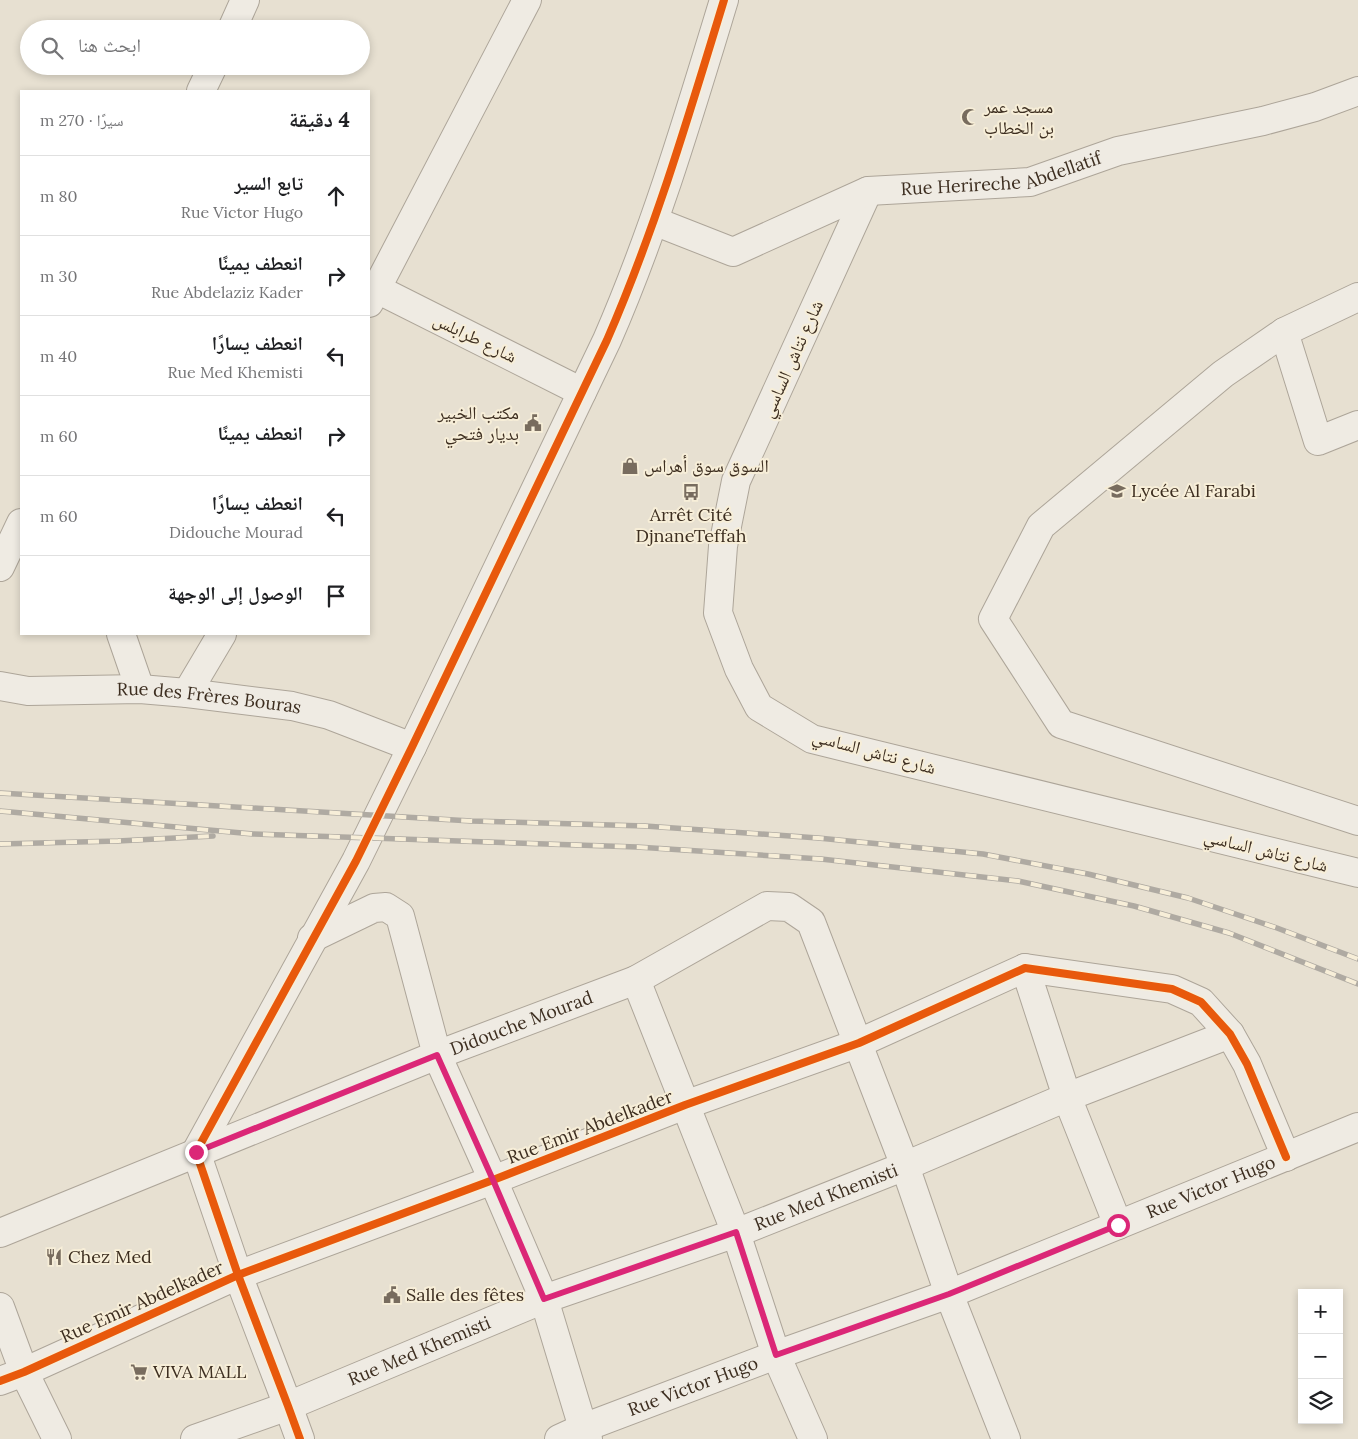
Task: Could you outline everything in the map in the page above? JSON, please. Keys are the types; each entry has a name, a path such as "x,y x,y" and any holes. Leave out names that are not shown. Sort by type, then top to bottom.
{"street":[{"path":"236,20 246,0"},
{"path":"371,292 527,0"},
{"path":"300,1439 238,1275 196,1152 356,861 582,392 627,293 654,222 680,145 724,0"},
{"path":"201,90 209,75"},
{"name":"Rue Herireche Abdellatif","path":"654,222 733,252 868,191 1030,182 1118,152 1315,107 1358,91"},
{"name":"شارع نتاش الساسي","path":"868,191 736,481 723,546 718,613 739,668 759,707 812,739 1358,873"},
{"name":"شارع طرابلس","path":"371,292 582,392"},
{"path":"1358,298 1284,332 1223,374 1041,526 993,619 1061,724 1358,821"},
{"path":"1284,332 1318,441 1358,425"},
{"path":"0,568 20,525"},
{"path":"121,635 140,689"},
{"path":"187,693 221,635"},
{"name":"Rue des Frères Bouras","path":"0,686 28,691 140,689 292,706 329,715 412,747"},
{"name":"Didouche Mourad","path":"0,1233 437,1055 636,980 767,906 790,907 811,922 859,1042"},
{"path":"312,938 374,908 386,907 400,916 437,1055 544,1299 577,1435"},
{"path":"1118,1225 1067,1097 1025,968 1172,989 1201,1002 1230,1034 1247,1064 1286,1158"},
{"name":"Rue Emir Abdelkader","path":"12,1376 238,1275 493,1180 685,1105 859,1042 1025,968"},
{"path":"636,980 736,1232 776,1355 813,1439"},
{"name":"Rue Med Khemisti","path":"194,1439 288,1406 544,1299 736,1232 905,1166 1067,1097 1230,1034"},
{"path":"859,1042 905,1166 949,1294 1006,1439"},
{"name":"Rue Victor Hugo","path":"577,1435 776,1355 949,1294 1358,1127"},
{"path":"0,1307 12,1376 58,1439"}],"railway":[{"path":"0,793 471,821 645,826 818,838 983,854 1088,874 1188,898 1277,928 1358,959"},
{"path":"0,811 253,834 637,847 821,859 1018,881 1134,906 1229,933 1358,984"},
{"path":"0,844 213,836"}],"cycle path":[{"path":"300,1439 238,1275 196,1152 356,861 607,340 641,257 656,214 724,0"},
{"path":"0,1381 24,1372 238,1275 493,1180 685,1105 859,1043 1025,968 1172,989 1201,1002 1230,1034 1247,1064 1286,1157"}],"place":[{"name":"مسجد عمر بن الخطاب","path":"970,117"},
{"name":"مكتب الخبير بديار فتحي","path":"533,423"},
{"name":"السوق سوق أهراس","path":"630,466"},
{"name":"Lycée Al Farabi","path":"1117,491"},
{"name":"Arrêt Cité DjnaneTeffah","path":"691,492"},
{"name":"Chez Med","path":"54,1257"},
{"name":"Salle des fêtes","path":"392,1295"},
{"name":"VIVA MALL","path":"139,1372"}],"route":[{"path":"196,1152 437,1055 544,1299 736,1232 776,1355 949,1294 1118,1225"}]}
